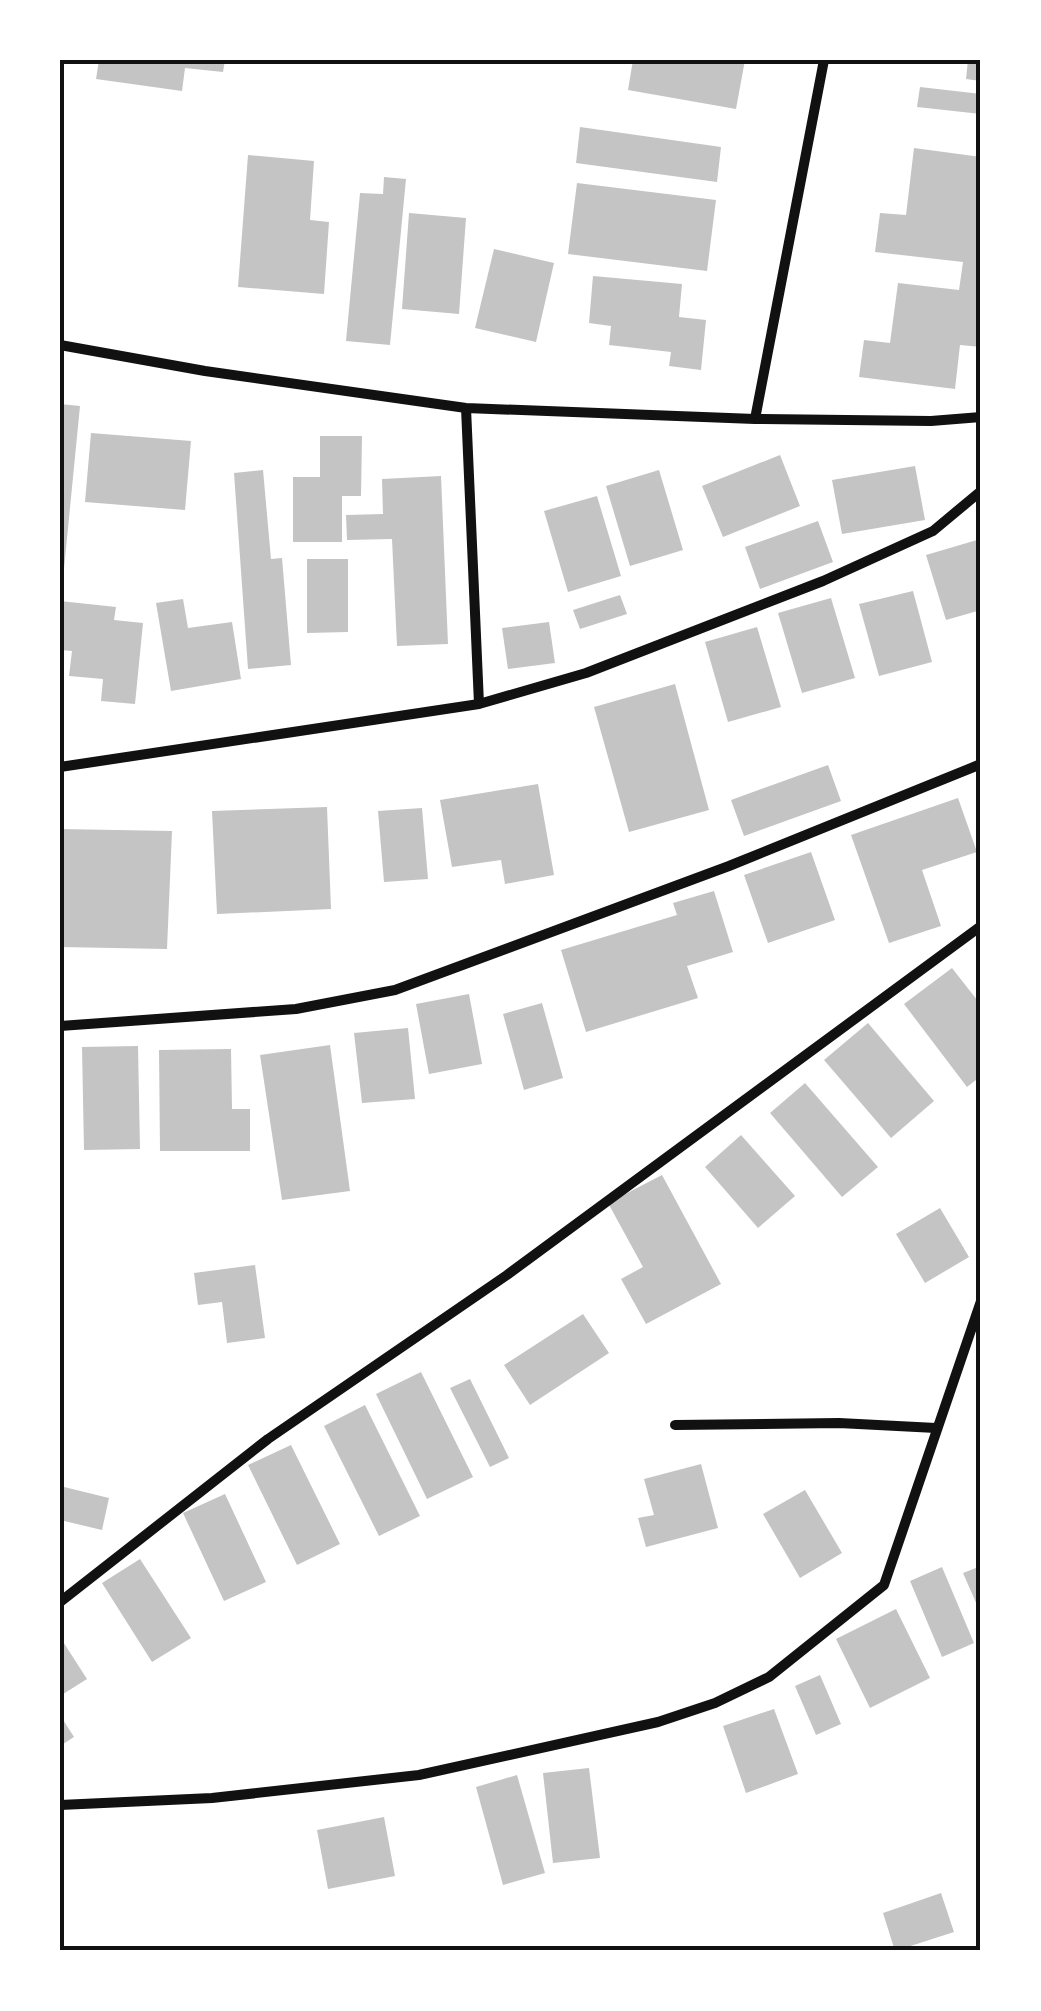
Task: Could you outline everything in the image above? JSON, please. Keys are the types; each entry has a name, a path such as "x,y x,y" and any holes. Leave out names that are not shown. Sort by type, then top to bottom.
{"street":[{"path":"755,418 824,60"},
{"path":"60,345 205,371 466,408 930,421 981,416"},
{"path":"466,408 480,704"},
{"path":"60,767 480,704 586,673 823,581 933,531 981,491"},
{"path":"60,1026 296,1009 394,990 694,880 981,764"},
{"path":"60,1602 268,1439 507,1276 981,926"},
{"path":"60,1804 212,1798 420,1775 658,1722 715,1703 769,1677 884,1585 981,1302"},
{"path":"675,1425 839,1423 936,1428"}],"building":[{"path":"99,60 225,60 223,72 185,68 182,91 96,79"},
{"path":"633,60 745,60 736,109 628,90"},
{"path":"968,60 981,60 981,81 966,79"},
{"path":"920,87 981,94 981,114 917,107"},
{"path":"580,127 721,147 717,182 576,163"},
{"path":"914,148 981,157 981,347 960,345 955,389 859,377 864,340 890,343 898,283 959,290 963,262 875,252 880,213 906,215"},
{"path":"248,155 314,161 310,220 329,222 324,294 238,287"},
{"path":"384,177 406,179 390,345 346,341 360,193 383,194"},
{"path":"577,183 716,200 707,271 568,254"},
{"path":"409,213 466,218 459,314 402,309"},
{"path":"494,249 554,263 536,342 475,328"},
{"path":"593,276 682,284 679,317 706,320 701,370 669,366 671,352 609,345 611,326 589,323"},
{"path":"60,404 80,406 63,579 60,579"},
{"path":"91,433 191,441 185,510 85,502"},
{"path":"320,436 362,436 361,496 342,496 342,542 293,542 293,477 320,477"},
{"path":"780,455 800,506 723,537 702,486"},
{"path":"915,466 925,520 842,534 832,480"},
{"path":"263,470 271,559 282,558 291,665 248,669 234,473"},
{"path":"659,470 683,550 630,566 606,486"},
{"path":"441,476 448,644 397,646 392,539 347,540 346,515 383,514 382,479"},
{"path":"597,496 621,576 568,592 544,511"},
{"path":"818,521 833,562 760,589 745,547"},
{"path":"977,540 981,610 946,620 926,555"},
{"path":"307,559 348,559 348,632 307,633"},
{"path":"913,591 932,662 879,676 859,604"},
{"path":"620,595 627,614 580,629 573,610"},
{"path":"831,598 855,678 802,693 778,613"},
{"path":"183,599 188,628 232,622 241,679 171,691 156,603"},
{"path":"60,601 116,607 114,620 143,623 135,704 101,701 103,679 69,676 72,651 60,650"},
{"path":"549,622 555,663 508,669 502,628"},
{"path":"757,627 781,707 728,722 705,642"},
{"path":"675,684 709,810 629,832 594,707"},
{"path":"828,765 841,801 744,836 731,800"},
{"path":"538,784 554,875 505,884 501,860 452,867 440,800"},
{"path":"958,798 977,852 922,870 941,926 889,943 851,835"},
{"path":"327,807 331,909 217,914 212,811"},
{"path":"422,808 428,879 384,882 378,811"},
{"path":"60,829 172,831 167,949 60,947"},
{"path":"811,852 835,920 768,943 744,875"},
{"path":"714,891 733,952 687,966 698,998 586,1032 561,950 677,915 673,903"},
{"path":"952,968 981,1005 981,1076 967,1087 904,1004"},
{"path":"469,994 482,1064 429,1074 416,1004"},
{"path":"542,1003 563,1078 524,1090 503,1014"},
{"path":"868,1023 934,1101 891,1138 824,1060"},
{"path":"408,1028 415,1099 362,1103 354,1033"},
{"path":"330,1045 350,1191 282,1200 260,1055"},
{"path":"138,1046 140,1149 84,1150 82,1047"},
{"path":"231,1049 232,1109 250,1109 250,1151 160,1151 159,1050"},
{"path":"805,1083 878,1167 842,1197 770,1113"},
{"path":"741,1135 795,1196 758,1228 705,1167"},
{"path":"662,1175 721,1284 646,1324 621,1279 643,1267 608,1203"},
{"path":"940,1208 969,1257 925,1283 896,1234"},
{"path":"255,1265 265,1338 227,1343 222,1302 198,1305 194,1273"},
{"path":"583,1314 609,1353 530,1405 504,1365"},
{"path":"421,1372 473,1477 427,1499 376,1394"},
{"path":"470,1379 509,1458 490,1467 450,1388"},
{"path":"365,1405 420,1516 379,1536 324,1426"},
{"path":"291,1445 340,1544 297,1565 248,1465"},
{"path":"701,1464 718,1528 646,1547 638,1518 654,1515 644,1479"},
{"path":"60,1486 109,1498 102,1530 60,1520"},
{"path":"805,1490 842,1553 800,1578 763,1514"},
{"path":"225,1494 266,1582 224,1601 183,1513"},
{"path":"140,1559 191,1638 152,1662 102,1583"},
{"path":"981,1566 981,1614 963,1573"},
{"path":"942,1567 974,1643 942,1657 910,1581"},
{"path":"896,1609 930,1678 870,1708 836,1639"},
{"path":"60,1637 87,1679 60,1696"},
{"path":"820,1675 841,1724 816,1735 795,1686"},
{"path":"774,1709 798,1774 746,1793 723,1726"},
{"path":"60,1715 74,1737 60,1746"},
{"path":"589,1768 600,1858 553,1863 543,1773"},
{"path":"517,1775 545,1873 503,1885 476,1787"},
{"path":"384,1817 395,1876 328,1889 317,1830"},
{"path":"941,1893 954,1932 895,1951 883,1913"}]}
